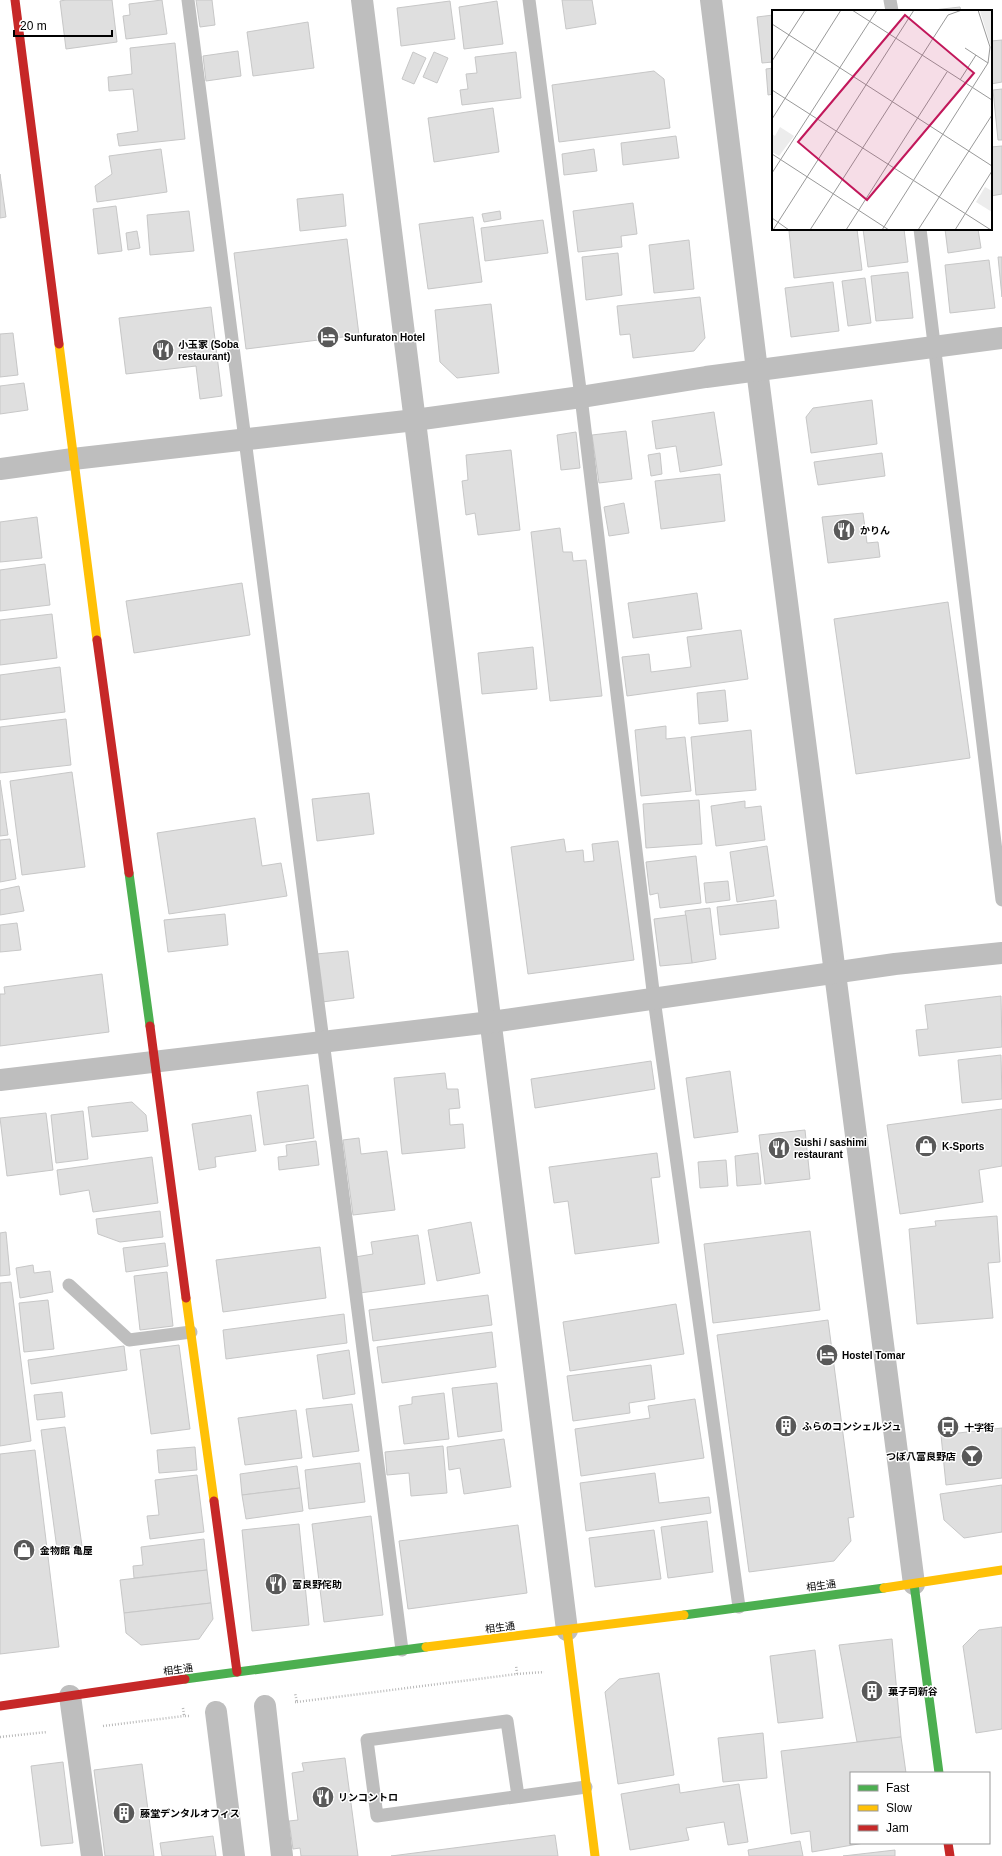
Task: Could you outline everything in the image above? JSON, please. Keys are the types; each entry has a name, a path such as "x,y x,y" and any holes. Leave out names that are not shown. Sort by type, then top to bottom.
{"street":[{"path":"15,0 73,459 237,1672"},
{"path":"362,0 492,1022 595,1856"},
{"path":"711,0 757,370 939,1772"},
{"path":"0,469 73,459 415,420 581,397 757,370 1002,338"},
{"path":"0,1080 492,1022 836,974 895,964 1002,953"},
{"name":"相生通","path":"0,1706 237,1672 914,1584 1002,1570"},
{"path":"70,1696 92,1856"},
{"path":"265,1706 282,1856"},
{"path":"216,1712 234,1856"},
{"path":"948,1844 950,1856"}],"lane":[{"path":"188,0 241,440 402,1650"},
{"path":"529,0 581,397 654,999 739,1607"},
{"path":"890,0 892,10"},
{"path":"920,230 936,347 1002,900"},
{"path":"69,1285 129,1340 191,1332"},
{"path":"518,1796 507,1721 367,1740 376,1816 586,1787"}],"path":[{"path":"297,1702 517,1674 513,1637"}],"building":[{"path":"112,0 117,42 66,49 60,1"},
{"path":"162,0 167,34 126,39 123,16 130,15 129,4"},
{"path":"196,0 212,0 215,25 200,27"},
{"path":"562,0 592,0 596,24 566,29"},
{"path":"450,1 455,39 401,46 397,8"},
{"path":"497,1 503,44 464,49 459,7"},
{"path":"960,7 961,10 934,10"},
{"path":"772,15 772,62 762,63 757,17"},
{"path":"308,22 314,68 253,76 247,32"},
{"path":"1002,40 1002,82 992,84 992,41"},
{"path":"175,43 185,139 119,146 117,134 138,131 133,89 109,91 108,77 132,74 130,48"},
{"path":"238,51 241,76 206,81 203,56"},
{"path":"413,52 426,58 414,84 402,79"},
{"path":"434,52 448,58 437,83 423,77"},
{"path":"516,52 521,98 462,105 460,90 468,89 466,74 477,73 475,57"},
{"path":"772,68 772,94 768,95 766,69"},
{"path":"654,71 664,79 670,128 559,142 552,85"},
{"path":"1002,89 1002,140 998,140 993,90"},
{"path":"493,108 499,152 434,162 428,118"},
{"path":"676,136 679,158 623,165 621,143"},
{"path":"1002,146 1002,194 992,196 992,147"},
{"path":"161,149 167,192 97,202 95,186 112,174 109,156"},
{"path":"594,149 597,171 564,175 562,154"},
{"path":"0,174 6,217 0,218"},
{"path":"343,194 346,226 300,231 297,199"},
{"path":"633,203 637,234 621,236 622,247 578,252 573,211"},
{"path":"116,206 122,251 98,254 93,209"},
{"path":"189,211 194,251 150,255 147,215"},
{"path":"500,211 501,219 484,222 482,214"},
{"path":"473,217 482,282 428,289 419,224"},
{"path":"543,220 548,253 485,261 481,228"},
{"path":"857,230 862,270 794,278 789,231"},
{"path":"863,230 904,230 908,262 868,267"},
{"path":"945,230 978,230 981,248 948,253"},
{"path":"137,231 140,248 128,250 126,233"},
{"path":"347,239 359,335 246,349 234,253"},
{"path":"689,240 694,289 654,293 649,245"},
{"path":"618,253 622,295 586,300 582,257"},
{"path":"998,257 1002,257 1002,297"},
{"path":"989,260 995,308 950,313 945,265"},
{"path":"908,272 913,318 876,321 871,276"},
{"path":"865,278 871,323 848,326 842,281"},
{"path":"833,282 839,331 791,337 785,288"},
{"path":"700,297 705,338 694,351 633,358 630,334 620,335 617,306"},
{"path":"491,304 499,373 457,378 440,362 435,310"},
{"path":"211,307 222,396 200,399 196,366 126,374 119,318"},
{"path":"13,333 18,375 0,377 0,334"},
{"path":"24,383 28,410 0,414 0,386"},
{"path":"872,400 877,444 811,453 806,417 813,408"},
{"path":"714,412 722,465 680,472 676,446 656,449 652,421"},
{"path":"626,431 632,479 599,483 592,435"},
{"path":"576,432 580,468 561,470 557,435"},
{"path":"511,450 520,530 478,535 475,513 466,515 462,481 468,480 466,455"},
{"path":"660,453 662,474 651,476 648,455"},
{"path":"882,453 885,476 818,485 814,462"},
{"path":"720,474 725,521 661,529 655,481"},
{"path":"624,503 629,533 609,536 604,507"},
{"name":"かりん","path":"863,513 867,543 878,542 880,557 828,563 822,517"},
{"path":"37,517 42,558 0,562 0,522"},
{"path":"560,528 563,552 572,552 573,561 586,560 602,696 550,701 531,532"},
{"path":"45,564 50,605 0,611 0,570"},
{"path":"242,583 250,635 134,653 126,601"},
{"path":"697,593 702,629 633,638 628,603"},
{"path":"948,602 970,758 856,774 834,619"},
{"path":"52,614 57,658 0,665 0,620"},
{"path":"741,630 748,679 627,696 622,657 649,654 651,672 691,667 687,637"},
{"path":"533,647 537,689 482,694 478,653"},
{"path":"60,667 65,712 0,720 0,675"},
{"path":"725,690 728,721 699,724 697,693"},
{"path":"66,719 71,765 0,773 0,727"},
{"path":"666,726 666,739 685,737 691,791 641,796 635,730"},
{"path":"751,730 756,790 696,795 691,737"},
{"path":"72,772 85,867 22,875 10,781"},
{"path":"0,780 8,835 0,836"},
{"path":"369,793 374,834 317,841 312,799"},
{"path":"699,800 702,844 646,848 643,804"},
{"path":"745,801 745,808 761,806 765,840 716,846 711,806"},
{"path":"255,818 262,866 281,863 287,896 169,914 157,833"},
{"path":"10,839 16,879 0,882 0,840"},
{"path":"564,839 566,852 583,850 584,862 594,861 592,844 618,841 634,960 528,974 511,847"},
{"path":"767,846 774,896 737,902 730,852"},
{"path":"696,856 701,903 660,908 658,893 650,895 646,862"},
{"path":"728,881 730,900 706,903 704,883"},
{"path":"19,886 24,911 0,915 0,890"},
{"path":"776,900 779,928 720,935 717,907"},
{"path":"710,908 716,959 692,963 685,911"},
{"path":"225,914 228,945 168,952 164,920"},
{"path":"686,915 692,963 660,966 654,919"},
{"path":"17,923 21,950 0,952 0,925"},
{"path":"348,951 354,998 322,1002 316,954"},
{"path":"102,974 109,1032 0,1046 0,994 5,994 4,987"},
{"path":"1001,996 1002,1047 919,1056 916,1030 928,1029 925,1005"},
{"path":"1001,1055 1002,1099 962,1103 958,1060"},
{"path":"651,1061 655,1089 535,1108 531,1079"},
{"path":"730,1071 738,1132 694,1138 686,1078"},
{"path":"445,1073 447,1089 458,1089 460,1108 449,1109 450,1125 463,1124 465,1148 402,1154 394,1078"},
{"path":"308,1085 314,1138 264,1145 257,1092"},
{"path":"132,1102 146,1115 148,1131 92,1137 88,1107"},
{"path":"1002,1109 1002,1166 979,1170 983,1202 900,1214 887,1125"},
{"path":"83,1111 88,1159 56,1163 51,1115"},
{"path":"46,1113 53,1170 7,1176 0,1118"},
{"path":"251,1115 256,1151 215,1157 216,1167 199,1170 192,1124"},
{"path":"805,1130 810,1179 765,1184 759,1135"},
{"path":"359,1138 361,1154 387,1151 395,1210 353,1215 343,1140"},
{"path":"316,1141 319,1165 279,1170 278,1157 287,1156 286,1145"},
{"path":"657,1153 660,1177 651,1178 659,1243 575,1254 568,1201 554,1203 549,1167"},
{"path":"758,1153 761,1184 737,1186 735,1156"},
{"path":"152,1157 158,1203 93,1212 89,1190 60,1195 57,1170"},
{"path":"726,1160 728,1186 700,1188 698,1162"},
{"path":"160,1211 163,1237 120,1242 98,1234 96,1219"},
{"path":"997,1216 1000,1262 988,1263 993,1318 917,1324 909,1229 936,1226 935,1221"},
{"path":"471,1222 480,1273 437,1281 428,1230"},
{"path":"810,1231 820,1310 713,1323 704,1244"},
{"path":"6,1232 10,1275 0,1276 0,1233"},
{"path":"418,1235 425,1284 360,1293 355,1257 373,1254 371,1242"},
{"path":"165,1243 168,1266 126,1272 123,1248"},
{"path":"320,1247 326,1298 223,1312 216,1260"},
{"path":"33,1265 34,1273 50,1271 53,1292 20,1298 16,1268"},
{"path":"167,1272 173,1326 140,1330 134,1276"},
{"path":"11,1282 31,1441 0,1446 0,1283"},
{"path":"488,1295 492,1325 373,1341 369,1310"},
{"path":"48,1300 54,1349 24,1352 19,1303"},
{"path":"676,1304 684,1354 570,1371 563,1322"},
{"path":"344,1314 347,1343 226,1359 223,1330"},
{"name":"ふらのコンシェルジュ","path":"828,1320 854,1517 848,1518 851,1541 834,1561 749,1572 717,1335"},
{"path":"492,1332 496,1367 382,1383 377,1347"},
{"path":"179,1345 190,1429 151,1434 140,1350"},
{"path":"124,1346 127,1370 31,1384 28,1360"},
{"path":"349,1350 355,1394 323,1399 317,1355"},
{"path":"651,1365 655,1399 629,1403 630,1413 573,1421 567,1376"},
{"path":"497,1383 502,1431 458,1437 452,1388"},
{"path":"62,1392 65,1417 37,1420 34,1395"},
{"path":"444,1393 449,1439 404,1444 399,1406 412,1404 412,1397"},
{"path":"695,1399 704,1458 581,1476 575,1429 650,1418 648,1406"},
{"path":"352,1404 359,1451 313,1457 306,1409"},
{"path":"296,1410 302,1458 245,1465 238,1418"},
{"path":"65,1427 82,1546 57,1549 41,1430"},
{"name":"つぼ八富良野店","path":"1002,1428 1002,1478 946,1485 941,1435"},
{"path":"504,1439 511,1487 464,1494 460,1468 449,1470 447,1447"},
{"path":"443,1446 447,1493 411,1496 409,1473 387,1475 385,1452"},
{"path":"195,1447 197,1470 159,1473 157,1450"},
{"name":"金物館 亀屋","path":"35,1450 59,1647 0,1654 0,1454"},
{"path":"360,1463 365,1502 309,1509 305,1470"},
{"path":"297,1466 300,1488 242,1495 240,1474"},
{"path":"655,1473 659,1503 709,1497 711,1513 586,1531 580,1483"},
{"path":"197,1475 204,1532 150,1539 147,1516 159,1515 155,1480"},
{"path":"1002,1485 1002,1532 964,1538 944,1520 940,1494"},
{"path":"300,1488 303,1511 246,1519 242,1495"},
{"path":"371,1516 383,1615 324,1622 312,1524"},
{"path":"707,1521 713,1572 668,1578 661,1527"},
{"path":"299,1524 309,1625 252,1631 242,1530"},
{"path":"518,1525 527,1593 408,1609 399,1541"},
{"path":"654,1530 661,1579 595,1587 589,1538"},
{"path":"204,1539 207,1570 134,1578 133,1566 143,1565 141,1547"},
{"path":"207,1570 211,1603 124,1613 120,1580"},
{"path":"211,1603 213,1619 199,1639 141,1645 126,1633 124,1613"},
{"path":"1002,1627 1002,1729 976,1733 963,1646 979,1630"},
{"name":"菓子司新谷","path":"892,1639 901,1737 857,1742 839,1645"},
{"path":"815,1650 823,1718 778,1723 770,1656"},
{"path":"659,1673 674,1775 618,1784 605,1692 619,1679"},
{"path":"763,1733 767,1778 723,1782 718,1738"},
{"path":"901,1737 906,1772 850,1772 850,1844 858,1844 812,1852 810,1831 791,1834 781,1751"},
{"name":"リンコントロ","path":"345,1758 358,1856 301,1856 300,1848 293,1849 289,1821 298,1820 292,1773 304,1771 302,1763"},
{"path":"63,1762 73,1843 41,1846 31,1766"},
{"name":"藤堂デンタルオフィス","path":"142,1764 154,1856 105,1856 94,1770"},
{"path":"679,1784 680,1793 739,1784 748,1842 728,1845 724,1822 686,1828 689,1840 630,1850 621,1794"},
{"path":"555,1835 558,1856 391,1856"},
{"path":"213,1836 216,1856 162,1856 160,1843"},
{"path":"800,1841 803,1856 749,1856 748,1850"},
{"path":"895,1850 895,1856 843,1856"}],"traffic: fast":[{"path":"129,873 150,1026"},
{"path":"914,1584 939,1772"},
{"path":"684,1615 884,1588"},
{"path":"185,1679 426,1647"}],"traffic: slow":[{"path":"59,344 97,640"},
{"path":"186,1298 214,1501"},
{"path":"884,1588 1002,1570"},
{"path":"426,1647 684,1615"},
{"path":"567,1630 595,1856"}],"traffic: jam":[{"path":"15,0 59,344"},
{"path":"97,640 129,873"},
{"path":"150,1026 186,1298"},
{"path":"214,1501 237,1672"},
{"path":"0,1706 185,1679"},
{"path":"948,1844 950,1856"}],"place":[{"name":"Sunfuraton Hotel","path":"328,337"},
{"name":"小玉家 (Soba restaurant)","path":"163,350"},
{"name":"かりん","path":"844,530"},
{"name":"K-Sports","path":"926,1146"},
{"name":"Sushi / sashimi restaurant","path":"779,1148"},
{"name":"Hostel Tomar","path":"827,1355"},
{"name":"ふらのコンシェルジュ","path":"786,1426"},
{"name":"十字街","path":"948,1427"},
{"name":"つぼ八富良野店","path":"972,1456"},
{"name":"金物館 亀屋","path":"24,1550"},
{"name":"富良野侘助","path":"276,1584"},
{"name":"菓子司新谷","path":"872,1691"},
{"name":"リンコントロ","path":"323,1797"},
{"name":"藤堂デンタルオフィス","path":"124,1813"}]}
